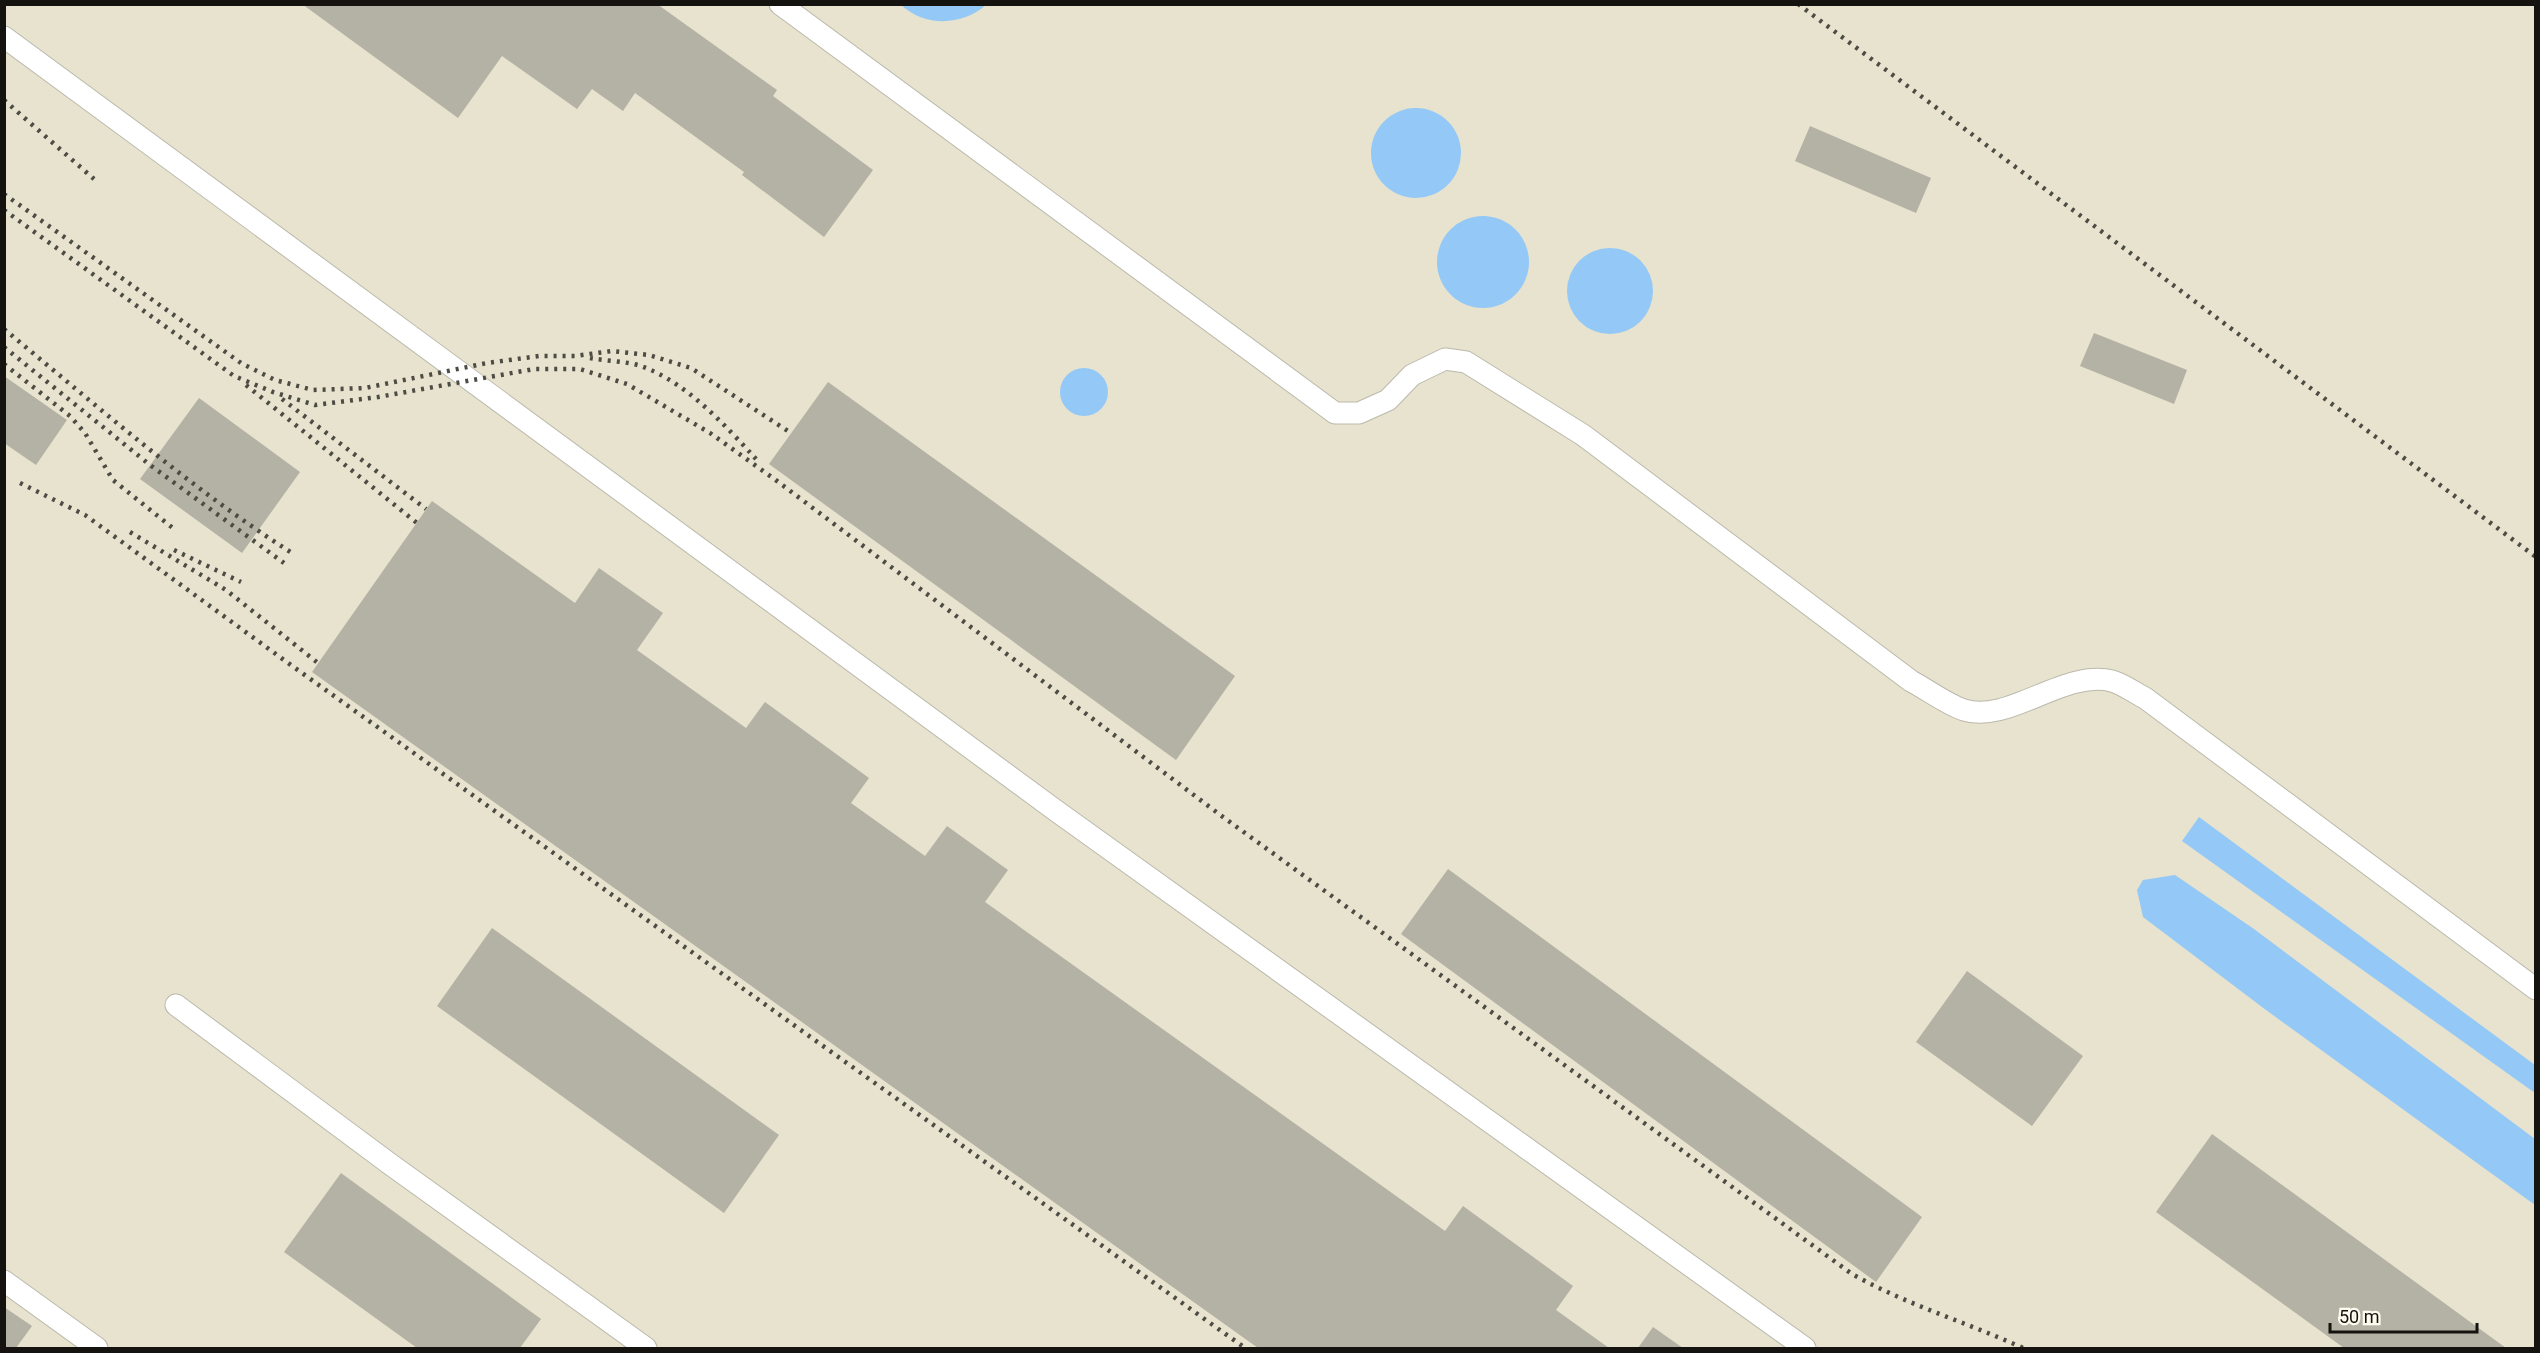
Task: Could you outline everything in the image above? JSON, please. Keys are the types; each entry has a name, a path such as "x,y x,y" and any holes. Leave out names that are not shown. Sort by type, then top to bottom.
{"lane":[{"path":"780,4 1335,413 1359,414 1388,400 1412,375 1445,359 1466,362 1583,435 1911,681 1964,710 1989,712 2021,703 2059,687 2086,681 2112,681 2145,698 2535,989"},
{"path":"4,37 1055,810 1805,1348"},
{"path":"176,1005 390,1164 646,1348"},
{"path":"4,1281 97,1348"}],"shaded area":[{"path":"5,5 2535,5 2535,1348 5,1348"}],"water":[{"path":"901,5 986,5 966,17 944,21 921,17"},
{"path":"1416,108 1433,111 1448,121 1458,136 1461,153 1458,170 1448,185 1433,195 1416,198 1399,195 1384,185 1374,170 1371,153 1374,136 1384,121 1399,111"},
{"path":"1483,216 1501,219 1516,229 1526,244 1529,262 1526,280 1516,295 1501,305 1483,308 1465,305 1450,295 1440,280 1437,262 1440,244 1450,229 1465,219"},
{"path":"1610,248 1634,255 1646,267 1653,291 1646,315 1634,327 1610,334 1586,327 1574,315 1567,291 1574,267 1586,255"},
{"path":"1084,368 1101,375 1108,392 1101,409 1084,416 1067,409 1060,392 1067,375"},
{"path":"2199,817 2535,1065 2535,1093 2182,841"},
{"path":"2175,875 2254,929 2535,1139 2535,1205 2266,1010 2143,917 2137,890 2143,880"}],"building":[{"path":"302,4 657,4 777,90 773,96 873,170 824,237 742,175 744,172 635,93 623,111 592,89 577,109 502,56 458,118"},
{"path":"1810,126 1931,178 1916,213 1795,161"},
{"path":"2094,333 2187,370 2174,404 2080,366"},
{"path":"4,376 67,420 36,465 4,443"},
{"path":"828,382 1235,676 1176,760 769,464"},
{"path":"199,398 300,472 242,553 140,479"},
{"path":"432,501 575,603 599,568 663,613 637,650 746,728 765,702 869,778 851,803 925,856 947,826 1008,870 985,902 1445,1231 1463,1206 1573,1286 1556,1310 1609,1348 1258,1348 312,672"},
{"path":"1448,869 1922,1217 1876,1282 1401,934"},
{"path":"492,928 779,1135 724,1213 437,1006"},
{"path":"1967,971 2083,1056 2032,1126 1916,1042"},
{"path":"2212,1134 2506,1348 2344,1348 2156,1212"},
{"path":"341,1173 541,1319 520,1348 417,1348 284,1252"},
{"path":"4,1307 32,1326 16,1348 4,1348"},
{"path":"1653,1327 1683,1348 1638,1348"}],"railway":[{"path":"1798,4 2536,557"},
{"path":"4,100 94,179"},
{"path":"4,194 241,363 275,380 313,390 365,388 487,363 539,356 575,356 612,351 649,355 691,368 791,433"},
{"path":"4,210 234,376 273,392 315,405 378,397 534,369 580,369 627,384 710,433 773,478 1223,817 1852,1274 1894,1295 2023,1348"},
{"path":"4,329 181,474 292,553"},
{"path":"4,347 150,465 284,563"},
{"path":"590,358 641,366 674,382 704,406 756,459"},
{"path":"4,364 70,416 85,433 113,480 174,529"},
{"path":"246,385 417,523"},
{"path":"282,399 426,509"},
{"path":"20,483 85,515 1245,1348"},
{"path":"130,532 226,590 318,663"},
{"path":"174,550 241,582"}]}
